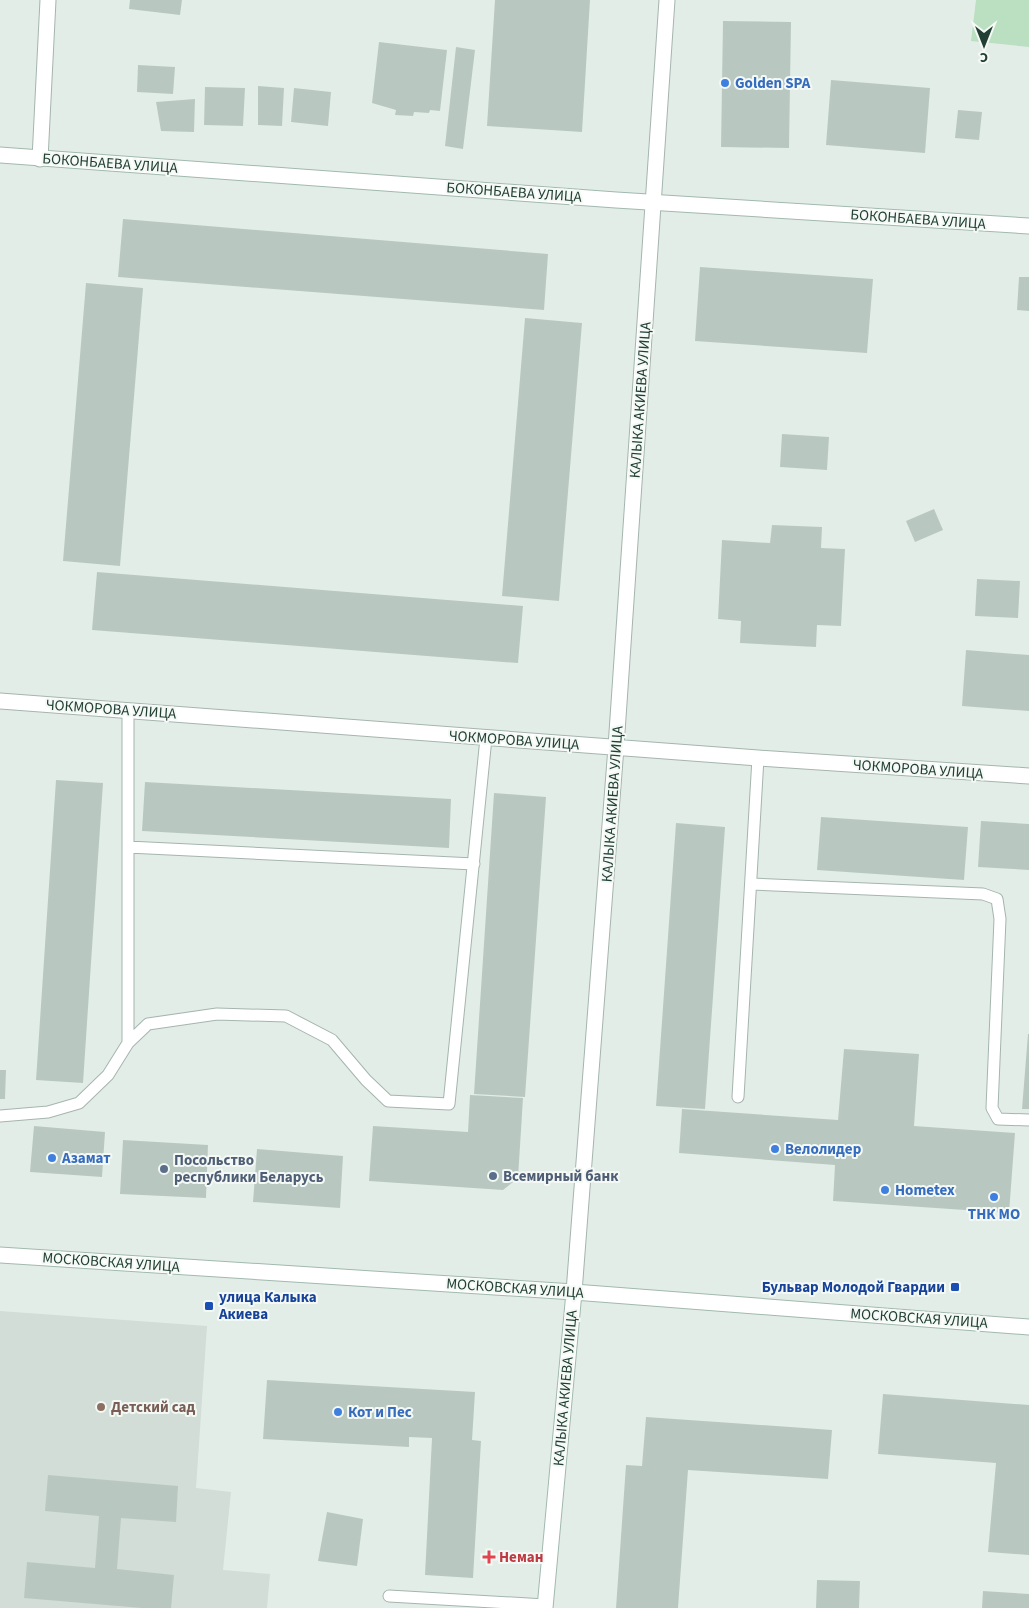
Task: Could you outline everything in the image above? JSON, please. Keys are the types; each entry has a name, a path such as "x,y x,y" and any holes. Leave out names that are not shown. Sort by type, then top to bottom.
{"street":[{"path":"40,158 48,0"},
{"name":"КАЛЫКА АКИЕВА УЛИЦА","path":"545,1606 574,1292 616,747 667,0"},
{"name":"БОКОНБАЕВА УЛИЦА","path":"0,155 654,202 1029,226"},
{"name":"ЧОКМОРОВА УЛИЦА","path":"0,700 486,738 1029,776"},
{"name":"МОСКОВСКАЯ УЛИЦА","path":"0,1255 574,1292 1029,1327"}],"lane":[{"path":"128,710 128,1043"},
{"path":"0,1116 48,1112 79,1102 108,1075 128,1043 148,1024 217,1014 286,1016 332,1040 388,1101 449,1104 486,738"},
{"path":"738,1097 758,758"},
{"path":"128,847 474,864"},
{"path":"751,884 983,894 997,900 1000,919 992,1108 998,1119 1029,1120"},
{"path":"389,1596 545,1606"}],"shaded area":[{"name":"Детский сад","path":"0,1311 207,1326 196,1488 231,1492 223,1570 270,1574 267,1608 0,1608"}],"green space":[{"path":"976,0 1029,0 1029,47 971,41"}],"building":[{"path":"130,0 182,0 180,15 129,9"},
{"path":"495,0 590,0 582,132 487,126"},
{"path":"723,21 791,22 789,148 721,147"},
{"path":"379,42 447,50 440,111 430,110 429,113 414,112 413,116 395,115 396,110 372,103"},
{"path":"456,47 475,50 463,149 445,146"},
{"path":"138,65 175,67 173,94 137,92"},
{"path":"831,80 930,88 925,153 826,145"},
{"path":"258,86 284,88 282,126 258,125"},
{"path":"205,87 245,88 243,126 204,125"},
{"path":"294,88 331,92 328,126 291,122"},
{"path":"195,99 194,132 161,131 156,102"},
{"path":"958,110 982,112 979,140 955,138"},
{"path":"123,219 548,254 544,310 118,277"},
{"path":"700,267 873,279 867,353 695,341"},
{"path":"1019,277 1029,277 1029,311 1017,310"},
{"path":"86,283 143,288 120,566 63,561"},
{"path":"525,318 582,323 559,601 502,596"},
{"path":"782,434 829,437 827,470 780,467"},
{"path":"934,509 943,530 915,542 906,521"},
{"path":"772,525 822,527 821,548 845,549 841,626 817,625 816,647 740,643 741,621 718,619 722,540 770,543"},
{"path":"97,572 523,606 518,663 92,630"},
{"path":"977,579 1020,581 1018,618 975,616"},
{"path":"966,650 1029,655 1029,711 962,706"},
{"path":"56,780 103,783 83,1083 36,1080"},
{"path":"145,782 451,799 449,848 142,831"},
{"path":"494,793 546,797 525,1097 474,1094"},
{"path":"821,817 968,827 964,880 817,870"},
{"path":"981,821 1029,824 1029,870 978,867"},
{"path":"676,823 725,827 705,1109 656,1106"},
{"path":"1028,1034 1029,1109 1022,1109"},
{"path":"844,1049 919,1054 914,1126 1015,1133 1009,1213 833,1201 835,1165 679,1153 682,1109 838,1120"},
{"path":"0,1070 6,1070 5,1099 0,1099"},
{"path":"470,1095 523,1098 518,1178 503,1190 369,1181 373,1126 468,1132"},
{"path":"34,1126 105,1132 102,1177 30,1172"},
{"name":"Посольство республики Беларусь","path":"123,1140 208,1145 206,1198 120,1194"},
{"path":"257,1149 343,1156 340,1208 253,1202"},
{"path":"267,1380 475,1392 472,1440 481,1441 473,1578 425,1575 432,1438 409,1437 409,1447 263,1439"},
{"path":"883,1394 1029,1405 1029,1555 988,1552 996,1463 878,1454"},
{"path":"646,1417 832,1430 828,1479 688,1470 678,1608 616,1608 626,1465 642,1466"},
{"path":"48,1475 178,1486 176,1522 121,1518 117,1569 174,1575 171,1608 142,1608 24,1598 27,1562 95,1568 99,1516 45,1511"},
{"path":"327,1512 363,1519 357,1566 318,1561"},
{"path":"817,1580 860,1581 859,1608 816,1608"},
{"path":"983,1591 1029,1594 1029,1608 982,1608"}],"place":[{"name":"Golden SPA","path":"725,83"},
{"name":"Велолидер","path":"775,1149"},
{"name":"Азамат","path":"52,1158"},
{"name":"Посольство республики Беларусь","path":"164,1169"},
{"name":"Всемирный банк","path":"493,1176"},
{"name":"Hometex","path":"885,1190"},
{"name":"ТНК МО","path":"994,1197"},
{"name":"Бульвар Молодой Гвардии","path":"955,1287"},
{"name":"улица Калыка Акиева","path":"209,1306"},
{"name":"Детский сад","path":"101,1407"},
{"name":"Кот и Пес","path":"338,1412"},
{"name":"Неман","path":"489,1557"}]}
